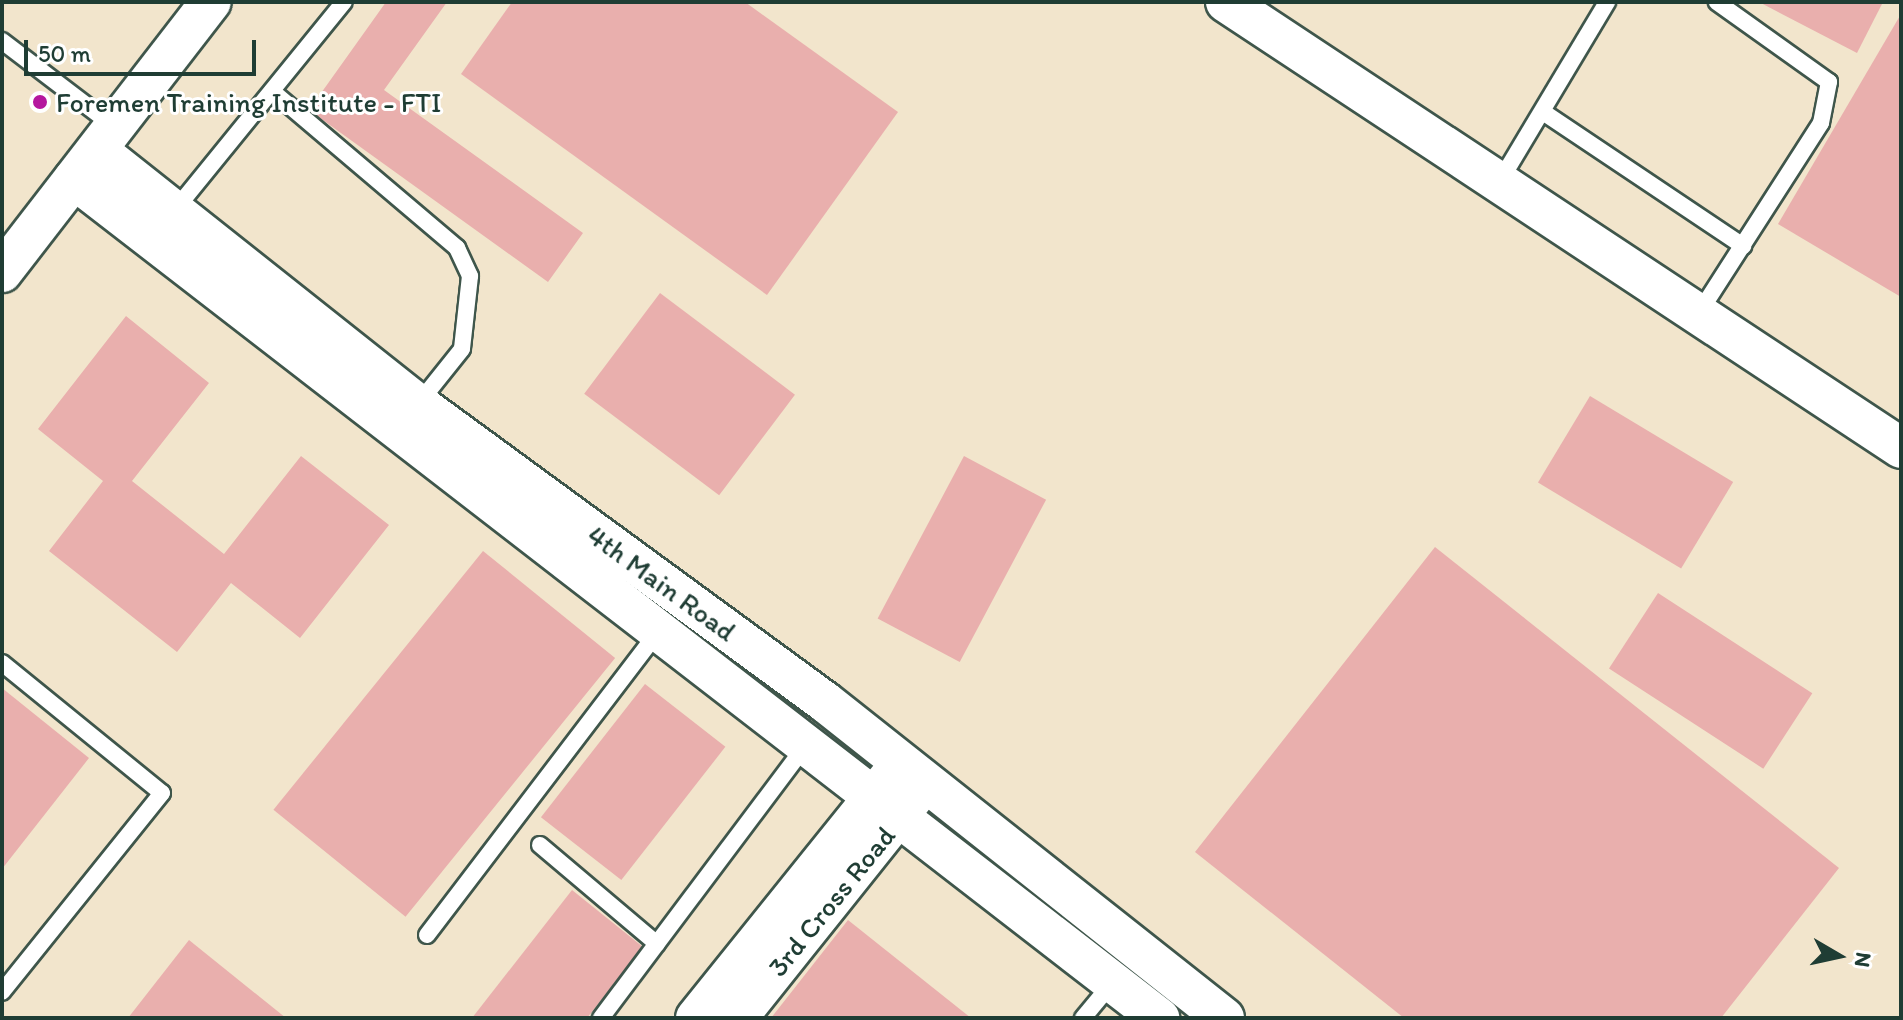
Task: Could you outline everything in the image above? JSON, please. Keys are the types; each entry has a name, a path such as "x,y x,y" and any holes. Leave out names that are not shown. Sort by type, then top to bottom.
{"street":[{"path":"2,272 211,2"},
{"path":"1226,2 1901,448"},
{"path":"1254,2 1506,171 1901,417"},
{"name":"4th Main Road","path":"95,152 418,404 912,773 1224,1018"},
{"name":"4th Main Road","path":"95,152 659,631 1159,1018"},
{"path":"696,1018 886,808 912,773"},
{"name":"3rd Cross Road","path":"737,1018 886,808"}],"lane":[{"path":"174,211 344,2"},
{"path":"1506,171 1607,2"},
{"path":"1708,299 1821,123 1829,82 1717,2"},
{"path":"2,41 95,152"},
{"path":"272,91 435,228 464,262 472,301 462,349 418,404"},
{"path":"1543,112 1743,246"},
{"path":"427,935 659,631"},
{"path":"2,663 162,793 2,992"},
{"path":"601,1018 806,745"},
{"path":"540,845 657,944"},
{"path":"1083,1018 1113,982"}],"building":[{"path":"386,2 447,2 384,90 583,233 548,282 309,110"},
{"path":"512,2 745,2 898,112 767,295 461,74"},
{"path":"1759,2 1883,2 1857,53"},
{"path":"1901,14 1901,297 1778,224"},
{"path":"660,293 795,395 719,495 584,394"},
{"path":"126,316 209,383 132,481 224,554 301,456 389,525 300,638 231,583 177,652 49,551 103,481 38,429"},
{"path":"1590,396 1733,482 1681,569 1538,483"},
{"path":"964,456 1046,500 960,662 878,618"},
{"path":"1435,547 1839,868 1721,1018 1404,1018 1195,852"},
{"path":"483,551 615,658 406,917 273,810"},
{"path":"1658,593 1812,693 1763,769 1609,668"},
{"path":"645,684 725,747 621,880 541,817"},
{"path":"2,688 89,758 2,869"},
{"path":"572,890 643,947 587,1018 472,1018"},
{"path":"848,920 971,1018 771,1018"},
{"path":"189,940 286,1018 128,1018"}],"place":[{"name":"Foremen Training Institute - FTI","path":"40,102"}]}
